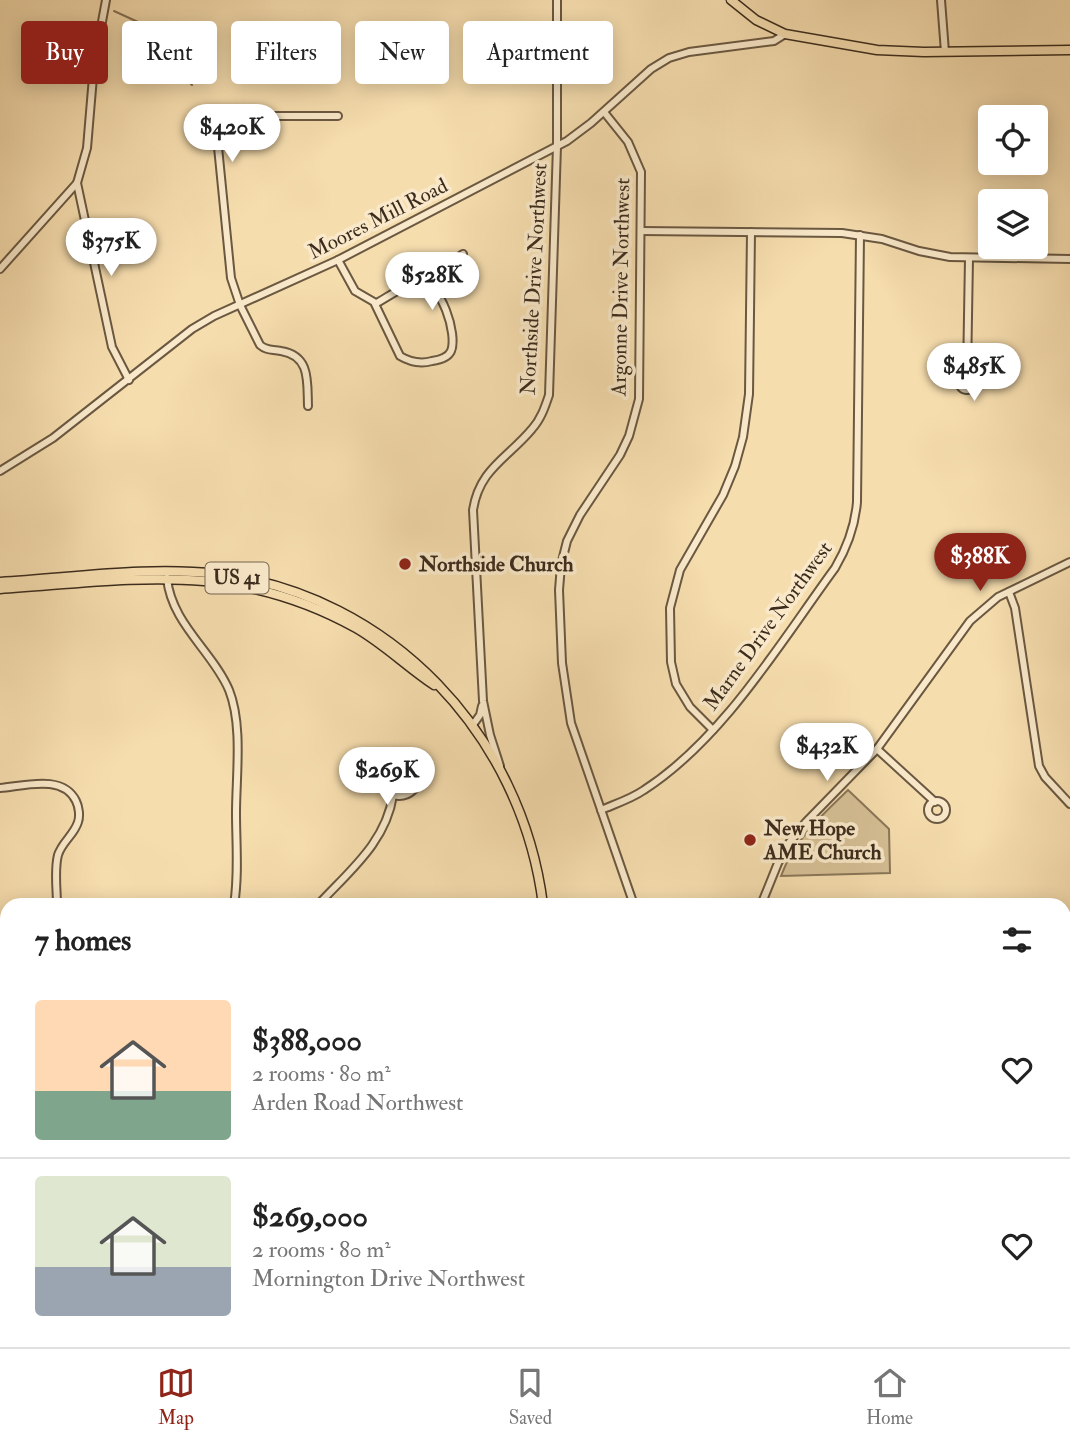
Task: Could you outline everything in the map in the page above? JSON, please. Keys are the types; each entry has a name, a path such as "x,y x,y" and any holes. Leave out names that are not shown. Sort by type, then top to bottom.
{"main road":[{"path":"731,0 756,20 785,34 877,50 1070,50"},
{"name":"US 41","path":"0,582 218,574 314,600 383,637 418,663 473,728"},
{"name":"US 41","path":"0,589 167,575"},
{"name":"Northside Drive Northwest","path":"473,728 500,766 527,833 541,898"}],"street":[{"path":"0,269 77,183 87,148 94,65 106,0"},
{"name":"Northside Drive Northwest","path":"500,766 483,701 473,510 485,477 534,427 549,395 557,146 557,0"},
{"path":"941,0 945,52"},
{"name":"Moores Mill Road","path":"0,471 53,438 192,329 338,260 557,146 578,133 651,69 669,58 689,52 774,41 785,34"},
{"name":"Argonne Drive Northwest","path":"604,112 628,142 638,162 642,182 640,383 636,415 620,455 572,530 564,553 560,577 562,663 575,737 632,898"},
{"path":"308,406 308,377 303,364 284,352 263,348 240,305 231,278 216,145 220,130 227,121 238,116 338,116"},
{"path":"77,183 112,347 129,380"},
{"path":"641,231 860,235 933,255 1070,259"},
{"path":"713,730 690,707 676,684 671,662 670,608 680,570 723,495 743,437 749,394 751,232"},
{"name":"Marne Drive Northwest","path":"601,810 646,789 697,748 725,718 835,568 852,533 857,502 860,235"},
{"path":"429,285 433,274 463,254"},
{"path":"967,374 969,258"},
{"path":"338,260 355,290 374,304 400,356 419,363 437,360 450,352 453,341 445,307 429,285 421,282 411,285 374,304"},
{"path":"764,898 789,843 877,749 970,621 988,604 1070,562"},
{"path":"167,575 169,591 195,641 226,683 236,716 234,898"},
{"path":"1009,592 1015,608 1039,765 1045,777 1070,804"},
{"name":"Northside Drive Northwest","path":"473,728 483,701"},
{"path":"473,728 483,724 486,715"},
{"path":"877,749 935,802"},
{"path":"406,756 418,767 419,782 410,793 393,795 381,785 380,769 391,757 406,756"},
{"path":"0,788 56,785 71,793 76,800 78,822 74,832 62,845 57,862 57,898"},
{"path":"325,898 368,851 385,821 393,795"}],"shaded area":[{"path":"848,790 889,829 890,873 781,876 801,840"}],"waterway":[{"path":"114,11 149,27 167,28 178,71 192,85"}],"place":[{"name":"Northside Church","path":"405,564"},
{"name":"New Hope AME Church","path":"750,840"}]}
